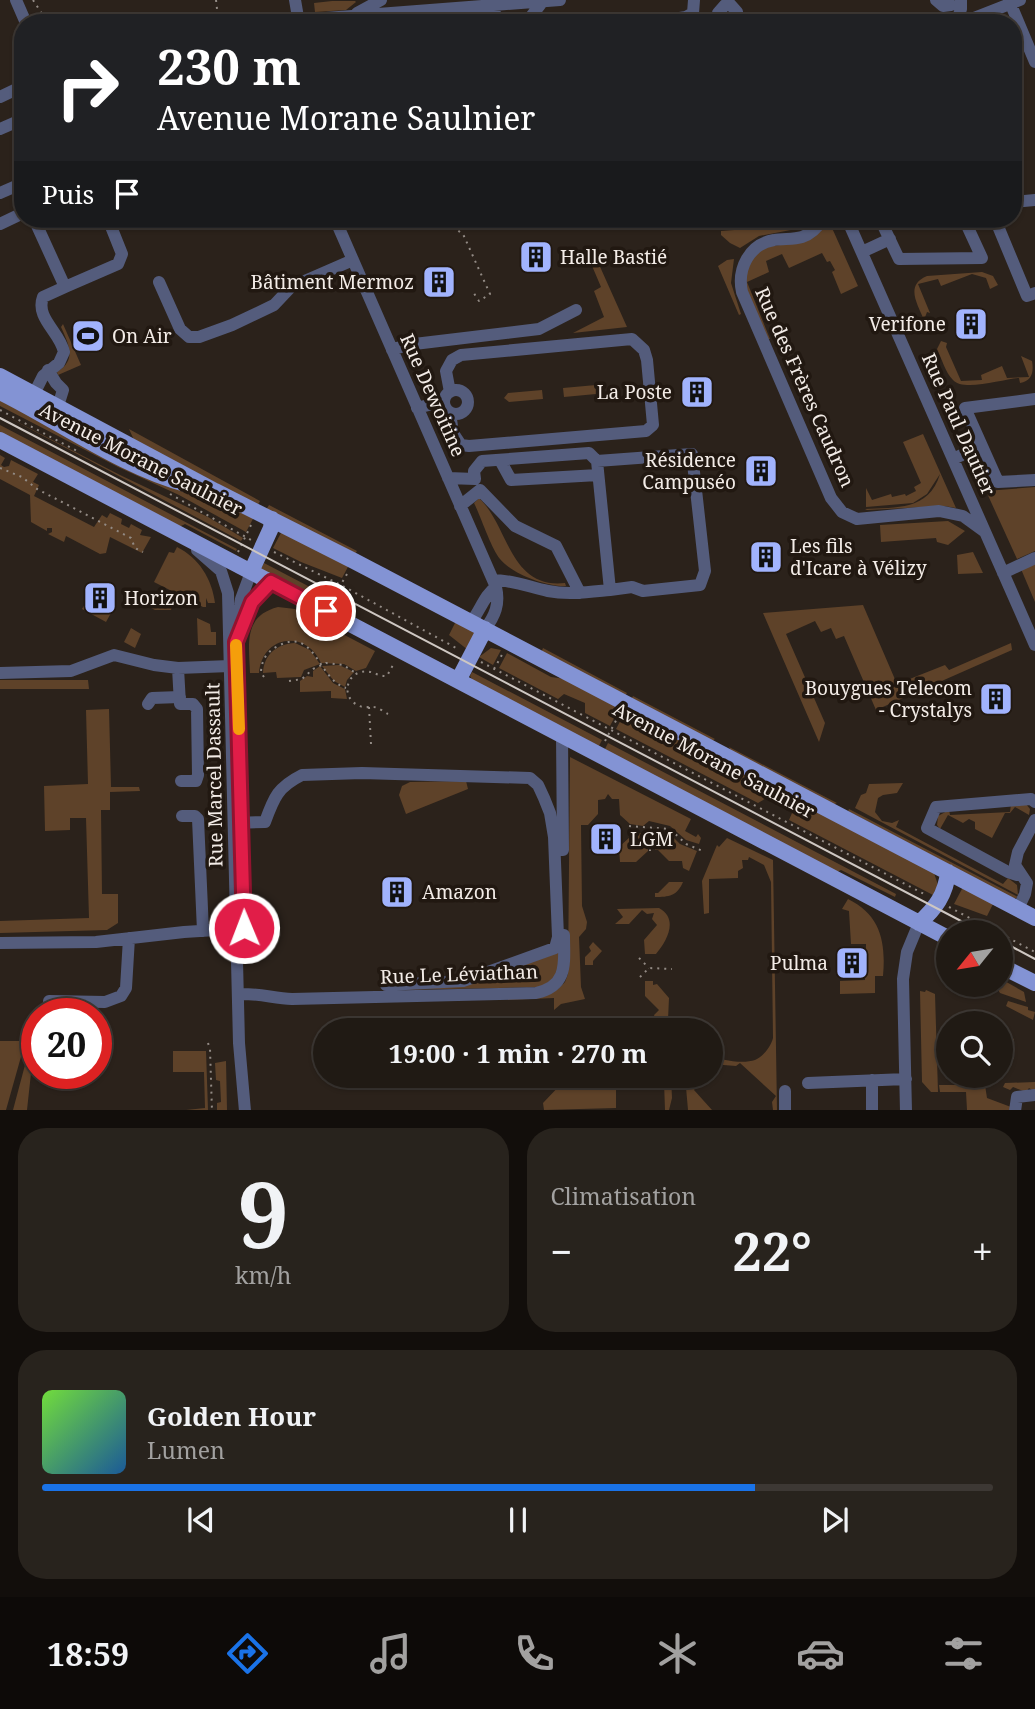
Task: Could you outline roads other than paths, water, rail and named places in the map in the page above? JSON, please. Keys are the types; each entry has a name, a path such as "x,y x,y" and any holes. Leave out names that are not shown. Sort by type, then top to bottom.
{"main road":[{"name":"Avenue Morane Saulnier","path":"0,376 215,491 354,561 478,631 625,704 1035,918"},
{"name":"Avenue Morane Saulnier","path":"0,392 151,472 215,491"},
{"path":"0,440 186,537 257,560 271,582 936,932"},
{"path":"186,537 192,532 250,563 257,560 271,528 265,516"},
{"name":"Avenue Morane Saulnier","path":"478,631 487,640 530,662 541,661"},
{"path":"461,681 478,631"},
{"path":"919,923 933,911 947,883 948,872"},
{"path":"1013,972 1035,983"}],"street":[{"path":"355,14 381,0"},
{"path":"366,14 560,0"},
{"path":"936,0 943,6 956,3"},
{"path":"982,14 1010,2"},
{"path":"718,13 729,3 737,14"},
{"path":"488,5 495,14"},
{"path":"1022,33 1035,62"},
{"path":"38,228 65,287"},
{"path":"34,394 48,370 58,363 64,352 58,335 41,312 41,300 118,264 122,254 112,228"},
{"name":"Rue Dewoitine","path":"339,228 495,583"},
{"name":"Rue des Frères Caudron","path":"815,228 804,236 772,240 758,247 743,265 740,282 831,498 842,512 857,519 939,511 963,516 985,532"},
{"name":"Rue Paul Dautier","path":"851,228 1035,645"},
{"path":"884,228 899,259 982,258 968,228"},
{"path":"999,228 1027,296 1035,293"},
{"path":"862,252 890,239"},
{"path":"159,282 180,329 189,337 199,337 274,305 291,287 353,260"},
{"path":"392,350 406,345 539,329 576,310"},
{"path":"632,339 644,350 647,360 653,425 646,431 461,445 453,433 450,413 445,408 447,396 447,367 461,355 632,339"},
{"path":"48,370 63,390 58,406"},
{"path":"417,408 455,390 463,393 468,403 461,413 450,413"},
{"path":"1035,400 965,408 998,482 1035,480"},
{"path":"953,459 981,446"},
{"path":"580,593 556,546 515,526 478,484 474,471 482,461 589,453 597,461 610,590"},
{"path":"478,631 494,617 498,606 495,583 513,580 549,591 580,593 632,587 643,591 700,585 705,571 692,454 597,461"},
{"path":"500,460 511,480 598,475"},
{"path":"448,478 478,484"},
{"path":"460,506 478,484"},
{"name":"Rue Marcel Dassault","path":"186,537 221,571 227,584 243,928 238,1110"},
{"path":"1003,573 1035,558"},
{"name":"Rue Marcel Dassault","path":"238,823 236,642 241,599 257,560"},
{"name":"Rue Marcel Dassault","path":"230,661 252,602 271,582"},
{"path":"0,673 71,671 114,655 154,666 178,668 230,661"},
{"path":"178,668 180,704 192,704 197,709 198,775 196,781 181,781"},
{"path":"148,704 152,698 180,697"},
{"name":"Rue Le Léviathan","path":"242,993 292,999 536,993 548,990 559,981 564,971 556,813 562,735"},
{"path":"238,823 265,822 273,799 280,790 302,775 530,778 538,785 556,813 558,937 555,948 463,981 386,985"},
{"path":"1020,873 1017,875 1008,872 926,828 936,807 1031,799 1035,802"},
{"path":"182,816 195,816 198,819 203,931"},
{"path":"1018,909 1027,883 1015,865 1018,852 1035,820"},
{"path":"906,1110 903,979 907,952 919,923"},
{"path":"0,943 96,942 243,928"},
{"path":"112,999 121,996 126,988 129,938"},
{"name":"Rue Marcel Dassault","path":"242,993 247,1110"},
{"name":"Rue Marcel Dassault","path":"240,1062 247,1110"},
{"path":"808,1083 906,1079"},
{"path":"872,1080 872,1110"},
{"path":"785,1091 785,1110"},
{"path":"1015,1110 1017,1097 1035,1095"}],"tram line":[{"path":"0,418 959,920"},
{"path":"1013,947 1035,959"}],"place":[{"name":"Halle Bastié","path":"536,257"},
{"name":"Bâtiment Mermoz","path":"439,282"},
{"name":"Verifone","path":"971,324"},
{"name":"On Air","path":"88,336"},
{"name":"La Poste","path":"697,392"},
{"name":"Résidence Campuséo","path":"761,471"},
{"name":"Les fils d'Icare à Vélizy","path":"766,557"},
{"name":"Horizon","path":"100,598"},
{"name":"Bouygues Telecom - Crystalys","path":"996,699"},
{"name":"LGM","path":"606,839"},
{"name":"Amazon","path":"397,892"},
{"name":"Pulma","path":"852,963"}]}
